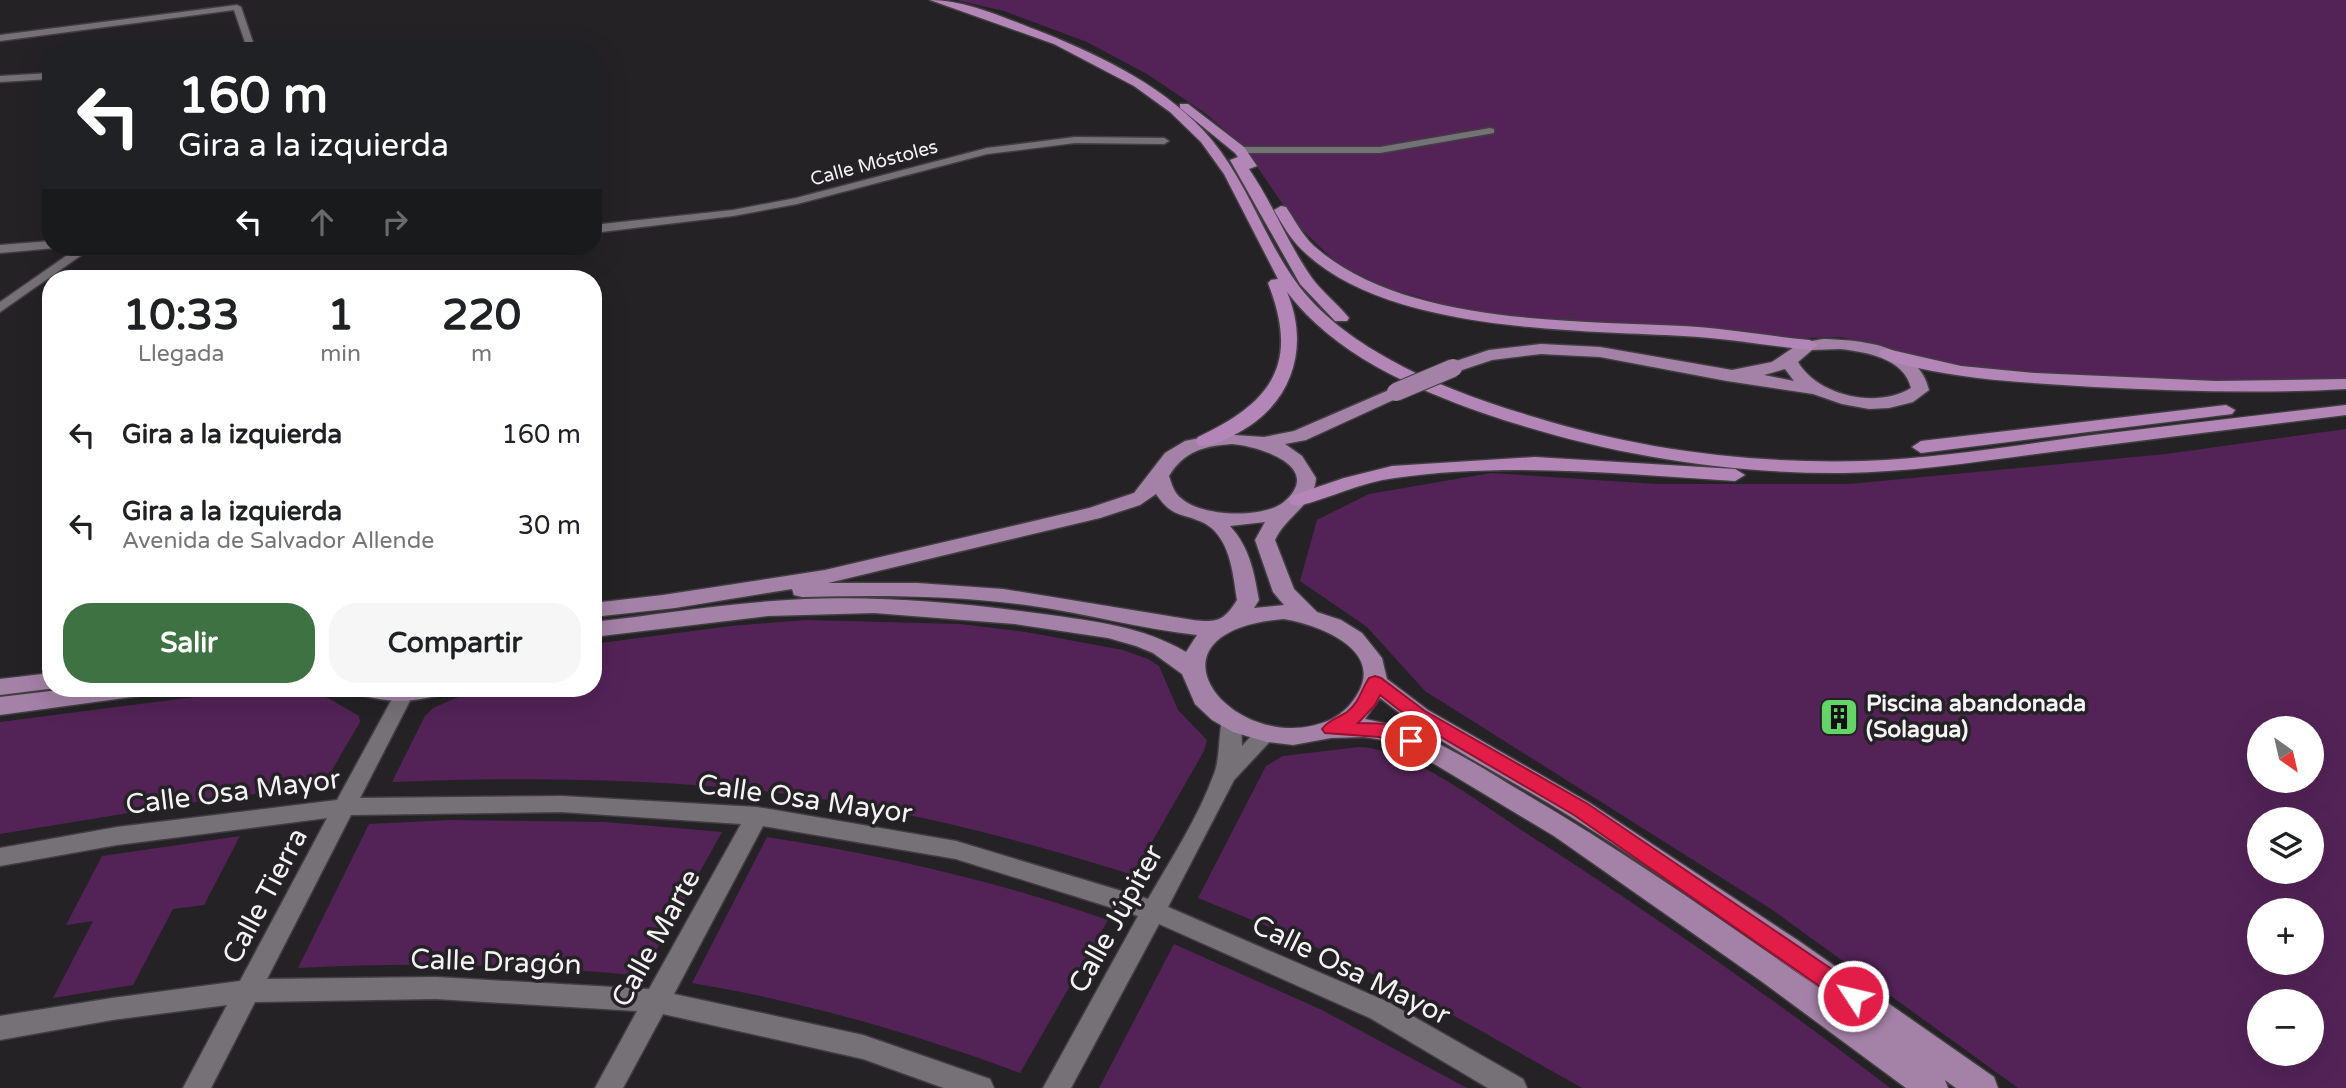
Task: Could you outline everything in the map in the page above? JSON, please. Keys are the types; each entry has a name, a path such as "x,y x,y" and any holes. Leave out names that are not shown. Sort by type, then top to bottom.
{"highway":[{"path":"935,0 1027,28 1075,48 1121,73 1181,118 1208,145 1228,170 1294,293 1318,317 1371,356 1458,399 1539,426 1634,448 1742,463 1842,467 1954,458 2346,410"},
{"path":"953,0 1035,26 1084,46 1170,97 1240,150 1295,232 1311,251 1338,269 1378,288 1435,307 1508,321 1594,328 1686,331 1810,345"},
{"path":"1170,97 1201,121 1237,160 1297,268 1312,291 1334,313 1368,338 1412,364 1461,386 1551,416 1656,439 1724,448 1855,453 1952,444 2346,395"},
{"path":"1205,441 1247,420 1275,391 1286,373 1290,350 1288,309 1253,235 1253,218"},
{"path":"1887,354 1925,366 1975,375 2242,388 2346,384"},
{"path":"1293,504 1351,482 1392,472 1431,468 1535,463 1758,477 1877,473 2027,460 2346,416"}],"main road":[{"path":"1263,443 1299,436 1335,422 1396,392 1489,355 1541,349 1600,352 1727,376 1820,391 1850,400 1881,404 1913,397 1920,390 1920,381 1914,372 1887,354 1846,344 1810,345 1799,349 1789,361 1762,372 1727,376"},
{"path":"1789,361 1792,371 1820,391"},
{"path":"1304,471 1310,444 1335,422"},
{"path":"664,602 877,566 1003,532 1104,510 1140,497 1159,476 1164,464 1173,454 1205,441 1234,439 1263,443 1281,450 1296,459 1304,471 1306,481 1293,504 1274,524 1265,540 1284,592 1310,616"},
{"path":"1159,476 1167,497 1185,510 1210,518 1253,520 1293,504"},
{"path":"1210,518 1228,534 1240,552 1248,600 1226,625 1204,642 1196,656 1193,670 1198,689 1211,707 1231,721 1267,734 1311,734 1332,729 1364,728 1394,733 1445,758 1552,821 1772,972 1932,1088"},
{"path":"602,609 796,590 944,591 1031,599 1173,626 1226,625 1259,614 1284,612 1310,616 1332,623 1350,634 1365,649 1373,665 1375,682 1369,701 1354,717 1332,729"},
{"path":"602,629 770,609 860,606 937,609 1024,618 1107,630 1141,638 1170,650 1193,670"},
{"path":"0,687 42,682"},
{"path":"1375,682 1419,716 1581,810 1788,950 1982,1088"},
{"path":"0,706 70,697"}],"street":[{"path":"0,38 237,7 249,42"},
{"path":"0,79 42,77"},
{"path":"1240,150 1380,150 1490,131"},
{"name":"Calle Móstoles","path":"602,228 720,215 797,201 987,151 1075,139 1164,141"},
{"path":"0,249 42,246"},
{"path":"54,270 74,256"},
{"path":"0,308 42,279"},
{"name":"Calle Tierra","path":"197,1088 402,697"},
{"name":"Calle Júpiter","path":"1057,1088 1225,777 1234,745 1231,721"},
{"name":"Calle Júpiter","path":"1225,777 1267,734"},
{"name":"Calle Osa Mayor","path":"0,857 117,836 346,807 562,804 757,816 956,850 1154,911 1378,1010 1513,1088"},
{"name":"Calle Marte","path":"609,1088 757,816"},
{"name":"Calle Dragón","path":"0,1028 112,1009 248,992 436,988 656,1001 863,1047 980,1088"}],"shaded area":[{"path":"956,0 2346,0 2346,381 2250,385 1980,372 1921,361 1885,346 1840,337 1771,339 1533,320 1472,312 1391,289 1340,266 1297,225 1243,146 1205,113 1147,74 1087,42 1004,11"},
{"path":"2346,429 2346,1088 2018,1088 1771,909 1425,691 1367,627 1300,581 1317,520 1369,494 1491,473 1656,484 1849,484 2166,454"},
{"path":"806,620 960,624 1026,632 1123,650 1159,666 1178,710 1207,740 1204,751 1133,875 950,824 857,805 762,791 670,783 577,780 392,782 425,716 433,708 458,697 602,697 602,643 731,626"},
{"path":"194,697 326,697 359,716 360,722 322,787 226,797 0,834 0,722"},
{"path":"1359,747 1400,757 1466,793 1710,956 1890,1088 1582,1088 1428,1001 1299,939 1198,898 1266,766 1283,756"},
{"path":"450,820 605,822 722,832 642,976 470,965 298,968 369,824"},
{"path":"240,836 204,905 173,909 133,985 53,998 93,921 66,925 102,856"},
{"path":"767,837 854,852 982,881 1108,920 1020,1073 858,1020 776,999 692,983"},
{"path":"1174,944 1322,1010 1467,1088 1099,1088"}],"place":[{"name":"Piscina abandonada (Solagua)","path":"1839,717"}],"route":[{"path":"1411,741 1379,730 1332,729 1354,717 1369,701 1375,682 1419,716 1581,810 1853,996"}]}
